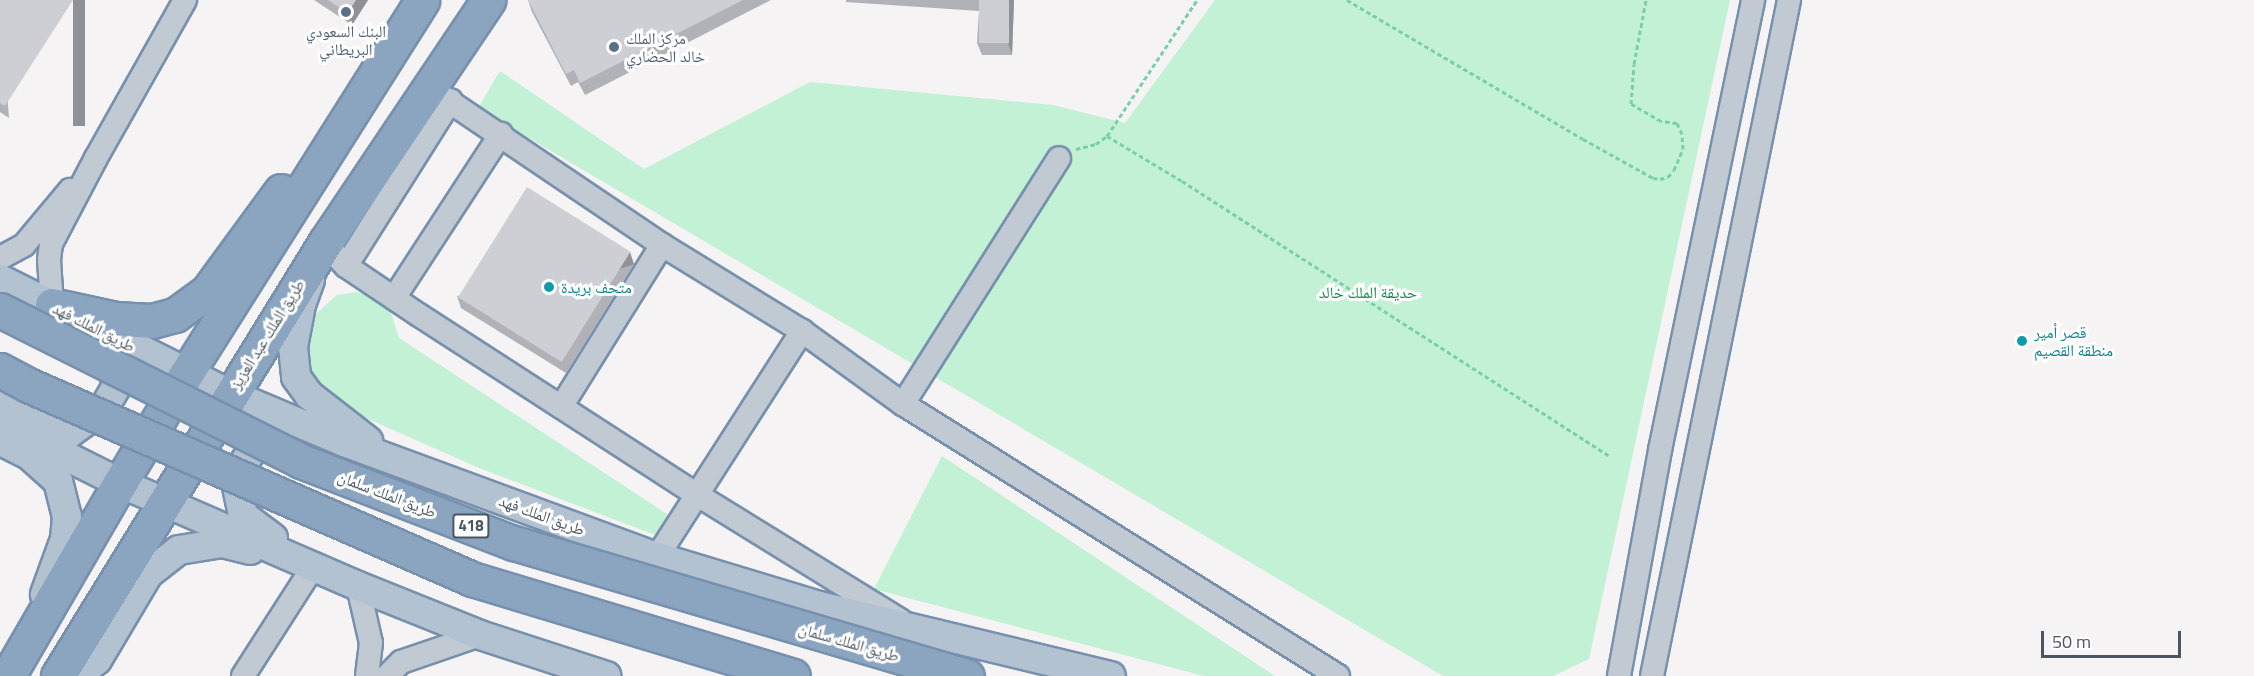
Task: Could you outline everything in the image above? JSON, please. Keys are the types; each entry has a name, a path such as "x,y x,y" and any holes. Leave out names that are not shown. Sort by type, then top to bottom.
{"highway":[{"path":"9,661 186,374 422,0"},
{"name":"طريق الملك عبد العزيز","path":"58,676 167,503 230,394 440,94 489,2"},
{"path":"52,305 117,319 152,321 175,315 184,310 207,292 266,208 360,99"},
{"name":"طريق الملك سلمان","path":"0,310 301,461 514,543 967,676"},
{"path":"0,370 28,385 472,579 793,676"}],"main road":[{"path":"330,254 301,305 293,347 296,377 309,395 391,459"},
{"name":"طريق الملك فهد","path":"0,279 230,394 344,442 657,557 819,606 1111,676"},
{"path":"0,402 67,435 104,408 116,387 115,365 99,342 52,305"},
{"path":"0,423 120,483 358,586 480,635 606,676"},
{"path":"313,567 243,515 235,476 262,436 292,429 344,442"},
{"path":"0,440 30,455 58,482 67,516 65,539 9,661"},
{"path":"77,676 97,660 148,574 179,550 222,543 313,567"}],"street":[{"path":"52,305 48,260 51,244 96,158 185,0"},
{"path":"1619,676 1660,450 1754,0"},
{"path":"1652,676 1789,0"},
{"path":"440,94 662,245 802,331 903,404 1338,676"},
{"path":"394,298 501,134"},
{"path":"0,258 24,246 96,158"},
{"path":"903,404 1059,158"},
{"path":"561,406 662,245"},
{"path":"330,254 696,494 912,628"},
{"path":"657,557 802,331"},
{"path":"243,676 313,567"},
{"path":"358,586 371,643 367,676"},
{"path":"387,676 401,662 480,635"}],"path":[{"path":"1059,158 1082,146 1096,144 1107,136 1197,0"},
{"path":"1347,0 1583,139 1653,178 1660,179 1668,177 1674,170 1683,149 1682,134 1681,126 1677,123 1661,121 1631,104 1634,64 1646,0"},
{"path":"1107,136 1608,455"}],"green space":[{"name":"حديقة الملك خالد","path":"1215,0 1730,0 1589,659 1553,676 1443,676 478,108 500,71 644,169 810,82 1053,105 1125,123"},
{"path":"357,292 377,299 390,310 399,338 670,516 665,527 655,535 479,468 316,396 301,373 309,320 337,295"},
{"path":"942,456 1275,676 1204,676 874,589"}],"building":[{"path":"0,0 73,0 5,106 0,103"},
{"path":"328,0 356,0 347,13"},
{"name":"مركز الملك خالد الحضاري","path":"528,0 743,0 580,83 574,70 566,74"},
{"path":"979,0 1009,0 1009,43 979,43"},
{"name":"متحف بريدة","path":"527,187 630,252 562,362 458,297"}],"place":[{"name":"البنك السعودي البريطاني","path":"346,12"},
{"name":"مركز الملك خالد الحضاري","path":"614,47"},
{"name":"متحف بريدة","path":"549,287"},
{"name":"قصر أمير منطقة القصيم","path":"2022,341"}]}
